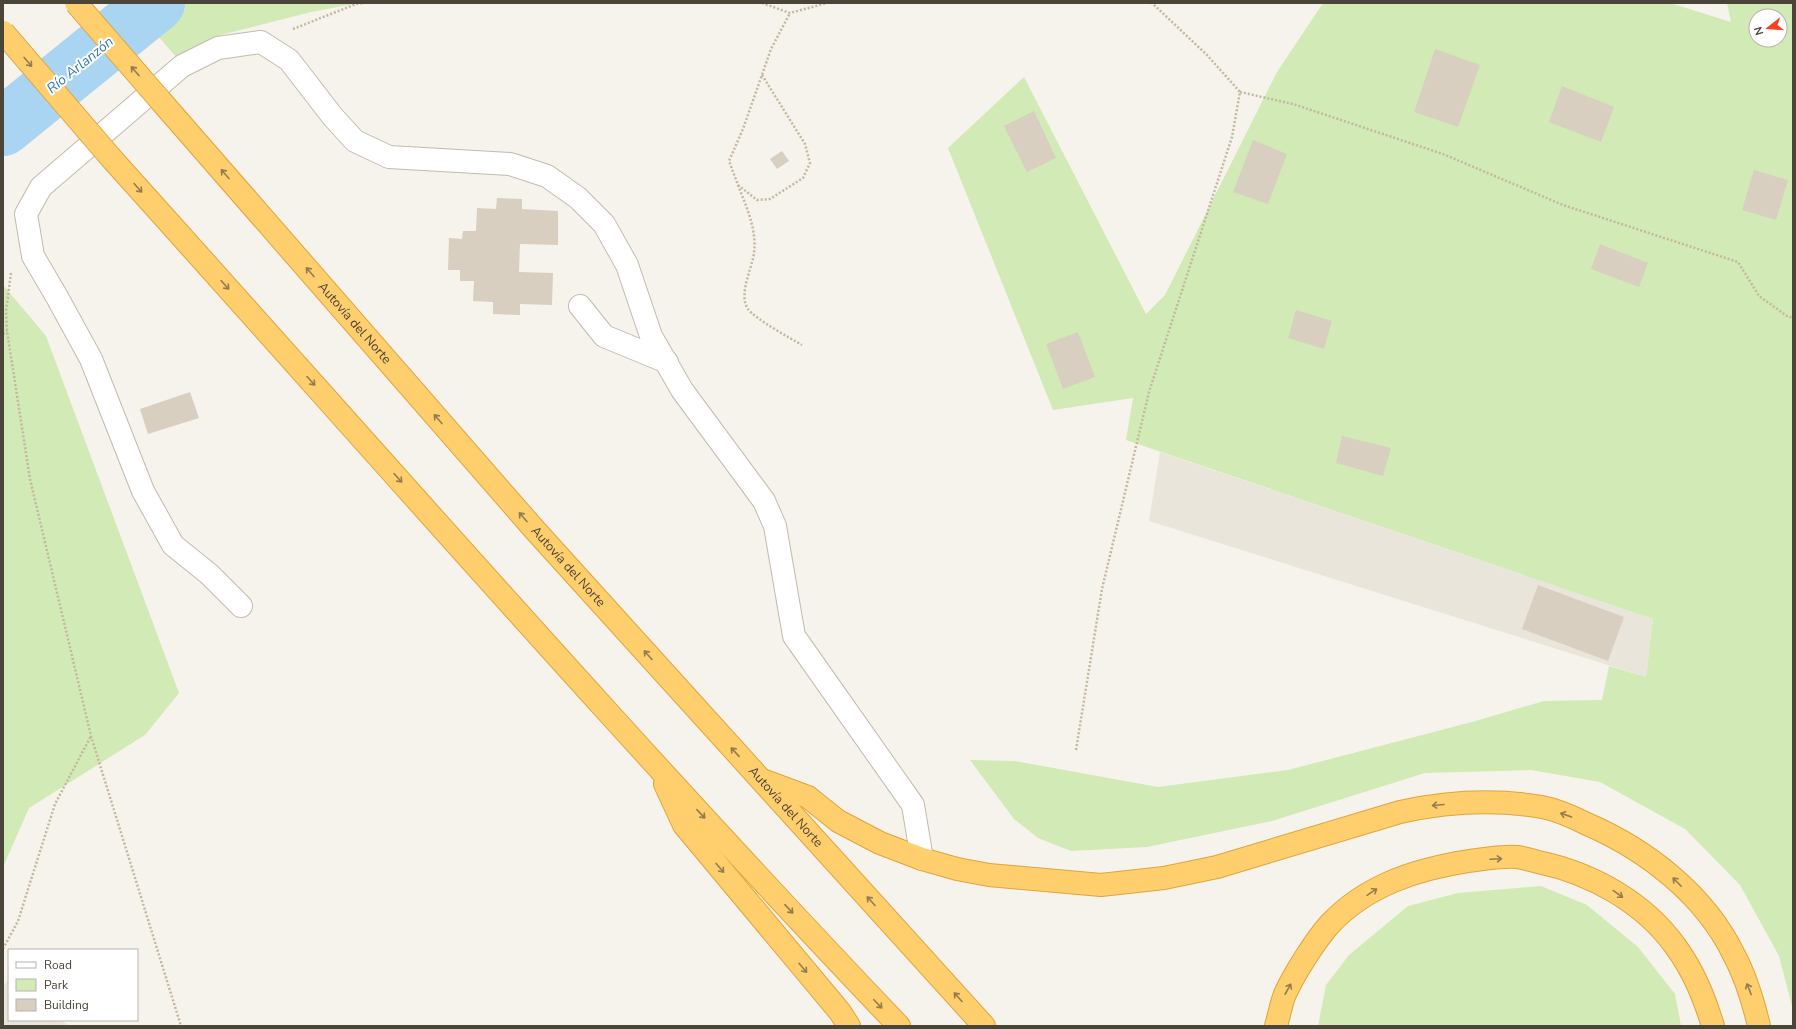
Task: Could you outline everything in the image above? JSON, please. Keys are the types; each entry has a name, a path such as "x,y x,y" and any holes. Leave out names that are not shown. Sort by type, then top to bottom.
{"highway":[{"name":"Autovía del Norte","path":"76,3 534,529 984,1026"},
{"path":"3,32 112,159 656,764 814,937 900,1026"},
{"path":"656,764 684,825 840,1012 849,1026"},
{"path":"762,780 808,797 838,821 880,843 922,859 957,869 989,875 1101,885 1164,878 1217,867 1400,812 1428,806 1515,803 1544,808 1570,816 1607,833 1652,860 1674,879 1702,907 1721,932 1731,949 1750,992 1759,1026"},
{"path":"1276,1026 1285,995 1302,963 1329,926 1351,906 1378,888 1414,872 1447,864 1482,859 1518,858 1562,867 1609,887 1648,916 1676,947 1700,987 1713,1026"}],"lane":[{"path":"241,606 209,574 173,545 147,498 91,359 57,297 32,256 26,214 41,187 182,66 218,48 261,42 289,60 332,117 355,141 389,157 510,164 547,176 578,198 604,224 627,265 651,336 682,390 764,501 775,526 794,636 913,806 922,859"},
{"path":"580,306 604,336 667,362"}],"path":[{"path":"261,42 356,4 364,3"},
{"path":"762,3 790,13 827,3"},
{"path":"1152,3 1207,55 1240,92 1293,104 1443,154 1564,206 1738,262 1759,296 1793,318"},
{"path":"790,13 771,48 743,128 729,161 752,222 754,252 744,292 748,309 769,326 802,345"},
{"path":"738,185 757,200 770,199 803,178 810,163 805,144 762,76"},
{"path":"1076,750 1102,589 1149,392 1232,137 1240,92"},
{"path":"12,268 6,311 7,331 30,479 91,736 181,1026"},
{"path":"3,334 7,331"},
{"path":"3,950 18,920 55,804 91,736"}],"shaded area":[{"path":"1160,452 1653,619 1646,677 1149,521"},
{"path":"8,980 8,1021 62,1021 69,1026 3,1026 3,986"}],"green space":[{"path":"129,3 359,3 311,12 213,37 178,59"},
{"path":"1323,3 1670,3 1731,22 1727,3 1793,3 1793,1010 1779,956 1740,885 1685,829 1600,782 1531,770 1425,773 1272,821 1147,847 1071,851 1038,838 1014,819 970,760 1015,761 1158,787 1288,770 1472,722 1544,701 1602,700 1609,666 1646,677 1653,619 1126,440 1133,398 1053,410 948,148 1024,77 1146,314 1165,295 1277,72"},
{"path":"3,285 46,336 179,693 145,735 29,808 3,867"},
{"path":"1541,886 1587,905 1638,947 1675,994 1681,1026 1318,1026 1326,985 1349,955 1408,906 1458,893"}],"building":[{"path":"1435,49 1480,65 1458,127 1414,112"},
{"path":"1562,86 1614,107 1601,142 1549,122"},
{"path":"1034,111 1056,158 1027,172 1004,126"},
{"path":"1253,140 1287,154 1268,204 1233,192"},
{"path":"782,151 789,161 777,169 770,159"},
{"path":"1754,170 1788,180 1776,220 1742,210"},
{"path":"497,198 522,199 522,209 558,211 558,245 520,244 519,272 553,273 552,305 520,304 520,315 493,314 493,302 473,301 474,281 460,281 460,270 448,270 449,238 462,239 463,231 476,231 477,208 496,209"},
{"path":"1600,244 1648,263 1639,287 1591,269"},
{"path":"1296,310 1332,321 1324,349 1288,338"},
{"path":"1078,332 1095,377 1063,389 1046,344"},
{"path":"190,392 199,418 148,434 140,409"},
{"path":"1342,436 1391,448 1383,476 1336,463"},
{"path":"1538,585 1624,617 1608,661 1522,629"}],"waterway":[{"name":"Río Arlanzón","path":"3,127 156,3"}]}
